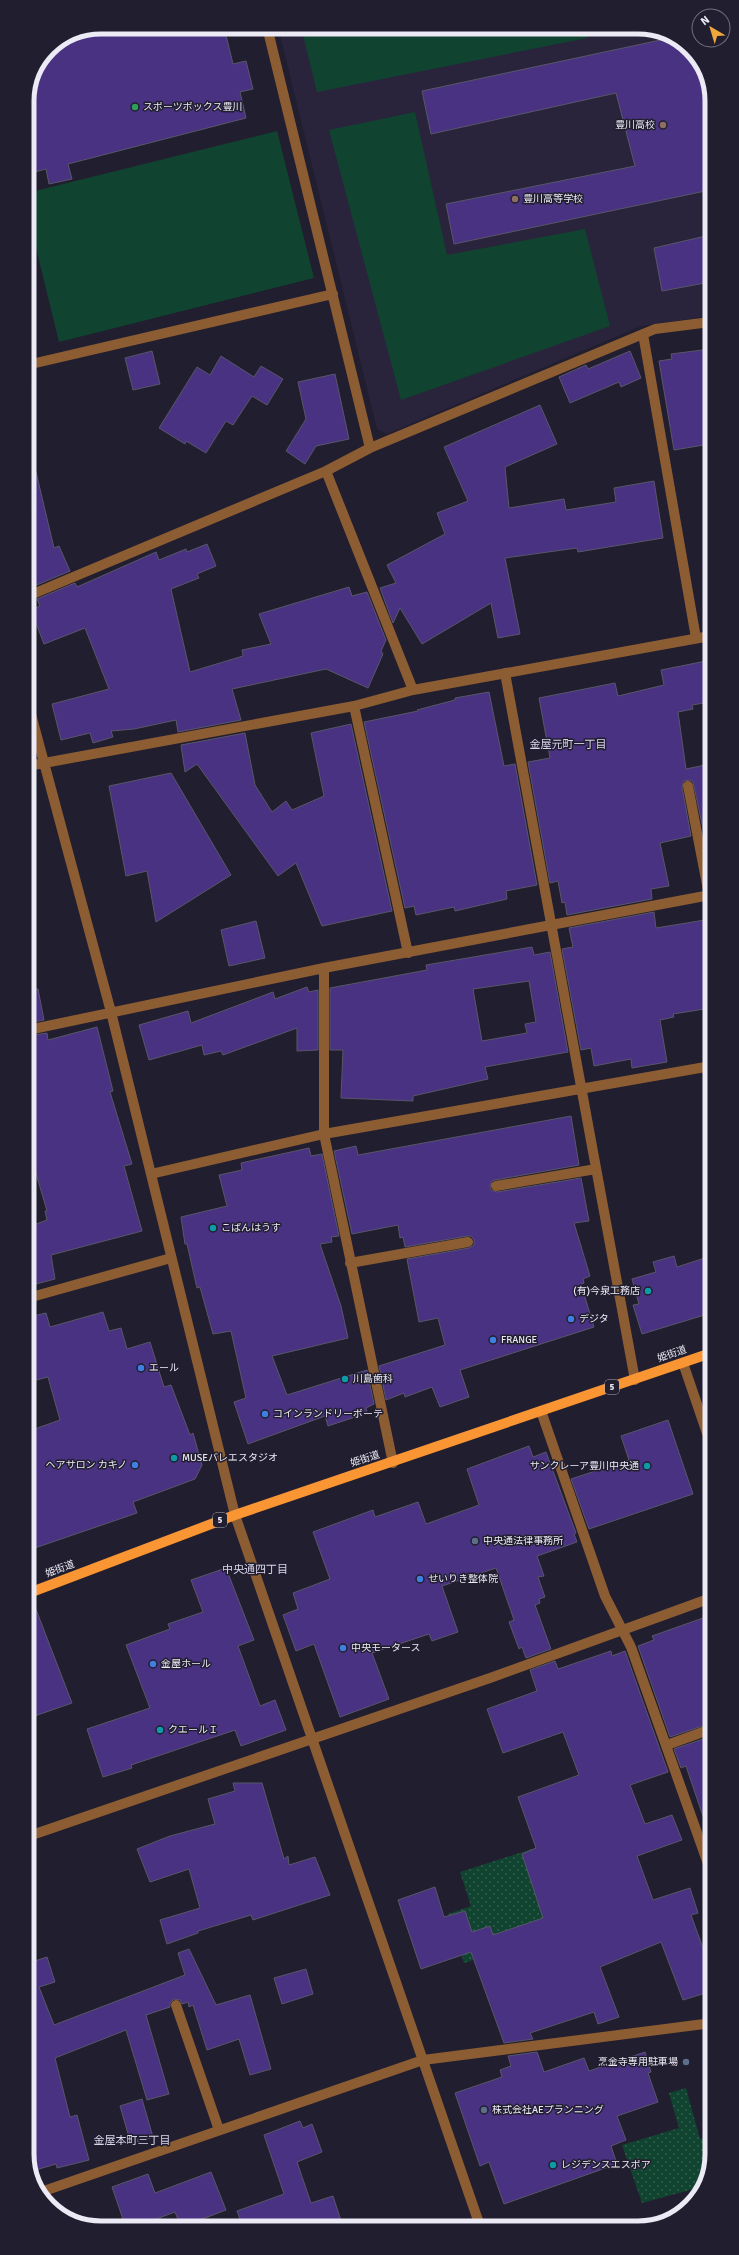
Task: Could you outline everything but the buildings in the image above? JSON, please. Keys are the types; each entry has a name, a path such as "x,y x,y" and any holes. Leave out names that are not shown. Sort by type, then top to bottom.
{"main road":[{"name":"姫街道","path":"34,1591 234,1515 393,1463 705,1355"}],"street":[{"path":"269,34 370,448"},
{"path":"34,363 332,294"},
{"path":"34,593 326,471 370,448 642,334 655,329 705,323"},
{"path":"642,334 696,638"},
{"path":"326,471 412,690"},
{"path":"34,765 354,706 412,690 705,637"},
{"path":"504,673 635,1380"},
{"path":"354,706 408,953"},
{"path":"34,727 111,1012 234,1515 478,2221"},
{"path":"688,786 705,870"},
{"path":"34,1029 324,968 705,896"},
{"path":"324,968 324,1134 393,1463"},
{"path":"151,1174 324,1134 705,1067"},
{"path":"496,1186 596,1169"},
{"path":"350,1263 468,1242"},
{"path":"34,1296 171,1258"},
{"path":"683,1363 705,1427"},
{"path":"541,1411 605,1596 631,1647 705,1842"},
{"path":"34,1834 312,1739 705,1600"},
{"path":"667,1745 705,1731"},
{"path":"176,2004 219,2130"},
{"path":"45,2191 423,2060 705,2024"}],"shaded area":[{"name":"豊川高等学校","path":"280,34 642,34 664,39 682,51 691,60 700,75 703,84 705,101 705,317 641,326 387,434 377,429"}],"green space":[{"path":"303,34 586,34 587,38 317,92"},
{"path":"415,112 447,255 585,229 610,326 401,400 329,130"},
{"path":"277,131 314,278 59,342 34,240 34,191"},
{"path":"532,1849 560,1931 464,1963 448,1914 471,1906 460,1872"},
{"path":"686,2088 700,2139 705,2138 704,2163 695,2189 642,2203 622,2145 679,2128 669,2093"}],"place":[{"name":"スポーツボックス豊川","path":"135,107"},
{"name":"豊川高校","path":"663,125"},
{"name":"豊川高等学校","path":"515,199"},
{"name":"こぱんはうす","path":"213,1228"},
{"name":"(有)今泉工務店","path":"648,1291"},
{"name":"デジタ","path":"571,1319"},
{"name":"FRANGE","path":"493,1340"},
{"name":"エール","path":"141,1368"},
{"name":"川島歯科","path":"345,1379"},
{"name":"コインランドリーボーテ","path":"265,1414"},
{"name":"MUSEバレエスタジオ","path":"174,1458"},
{"name":"ヘアサロン カキノ","path":"135,1465"},
{"name":"サンクレーア豊川中央通","path":"647,1466"},
{"name":"中央通法律事務所","path":"475,1541"},
{"name":"せいりき整体院","path":"420,1579"},
{"name":"中央モータース","path":"343,1648"},
{"name":"金屋ホール","path":"153,1664"},
{"name":"クエールＩ","path":"160,1730"},
{"name":"烹金寺専用駐車場","path":"686,2062"},
{"name":"株式会社AEプランニング","path":"484,2110"},
{"name":"レジデンスエスポア","path":"553,2165"}],"district":[{"name":"金屋元町一丁目","path":"568,744"},
{"name":"中央通四丁目","path":"255,1569"},
{"name":"金屋本町三丁目","path":"132,2140"}]}
